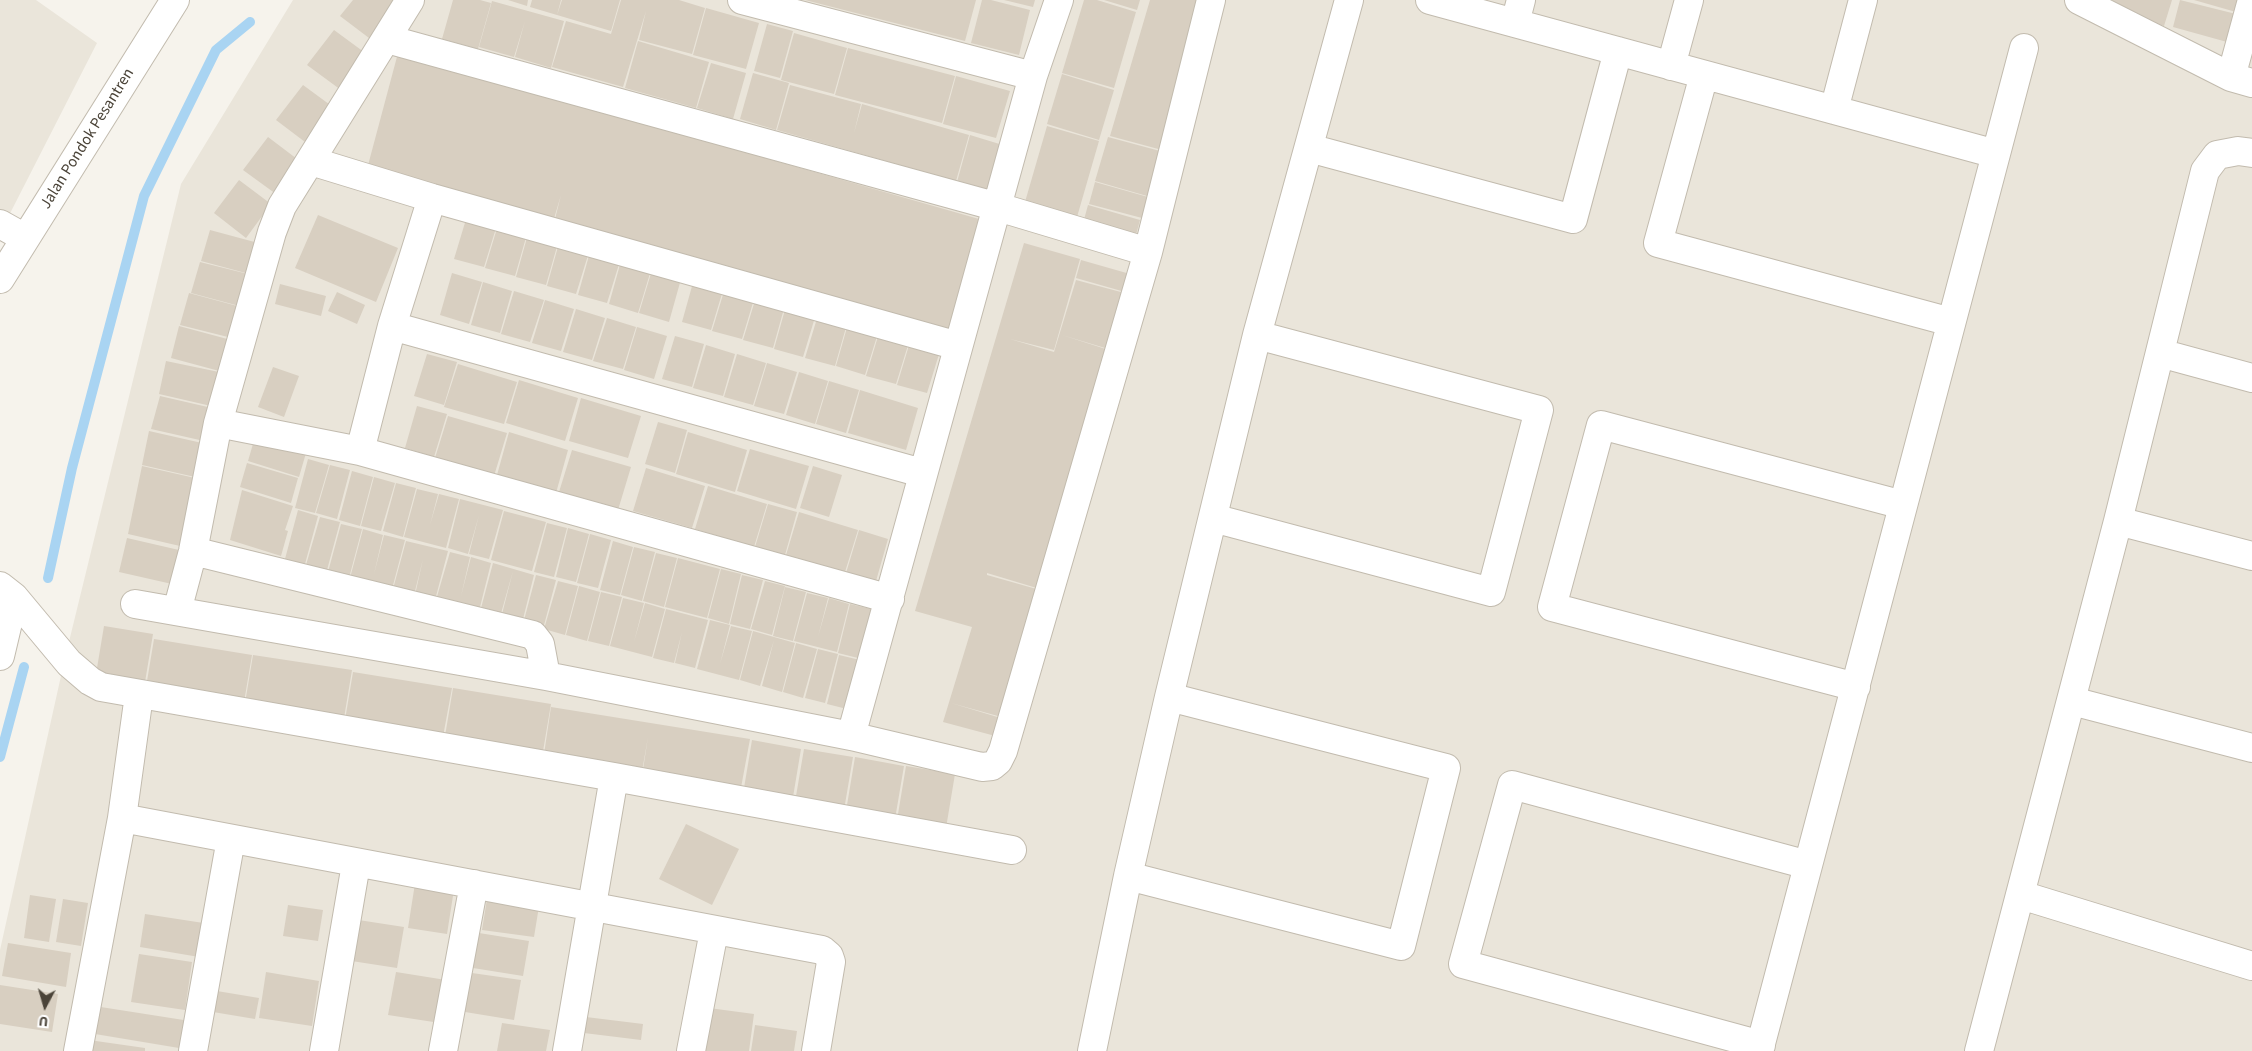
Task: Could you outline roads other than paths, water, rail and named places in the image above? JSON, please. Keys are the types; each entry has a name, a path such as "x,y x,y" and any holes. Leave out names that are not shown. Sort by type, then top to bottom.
{"street":[{"name":"Jalan Pondok Pesantren","path":"0,278 175,0"},
{"path":"177,611 193,551 218,423 272,232 282,206 410,0"},
{"path":"742,0 1033,76"},
{"path":"851,736 890,599 922,472 998,207 1033,76 1059,0"},
{"path":"135,604 546,676 851,736 982,767 992,766 998,761 1148,252 1211,0"},
{"path":"1094,1050 1128,876 1168,697 1257,335 1349,0"},
{"path":"1430,0 1518,12 1618,51 1996,154"},
{"path":"1671,66 1689,0"},
{"path":"1834,110 1863,0"},
{"path":"2092,3 2241,80 2252,0"},
{"path":"387,39 998,207 1148,252"},
{"path":"1808,865 1512,785 1462,964 1760,1048 2024,48"},
{"path":"1309,148 1573,219 1618,51"},
{"path":"1704,75 1658,242 1951,322"},
{"path":"1979,1051 2072,701 2205,171 2217,155 2238,151 2252,153"},
{"path":"311,161 432,198 958,346"},
{"path":"360,451 392,326 432,198"},
{"path":"0,224 25,238"},
{"path":"392,326 922,472"},
{"path":"1213,518 1491,592 1539,410 1257,335"},
{"path":"2160,353 2252,378"},
{"path":"218,423 360,451 890,599"},
{"path":"1856,687 1552,607 1600,425 1903,505"},
{"path":"2118,521 2252,556"},
{"path":"193,551 533,635 540,644 546,676"},
{"path":"0,656 7,592"},
{"path":"7,592 78,672 101,686 139,695 614,777 1012,850"},
{"path":"78,1051 122,818 139,695"},
{"path":"1128,876 1400,946 1446,768 1168,697"},
{"path":"2072,701 2252,748"},
{"path":"567,1051 614,777"},
{"path":"122,818 356,864 474,884 822,950 829,956 831,965 816,1051"},
{"path":"193,1051 231,839"},
{"path":"324,1051 356,864"},
{"path":"444,1051 474,884"},
{"path":"2021,895 2252,966"},
{"path":"691,1051 714,931"}],"waterway":[{"path":"48,578 72,468 144,196 216,50 250,22"},
{"path":"0,757 24,667"}]}
